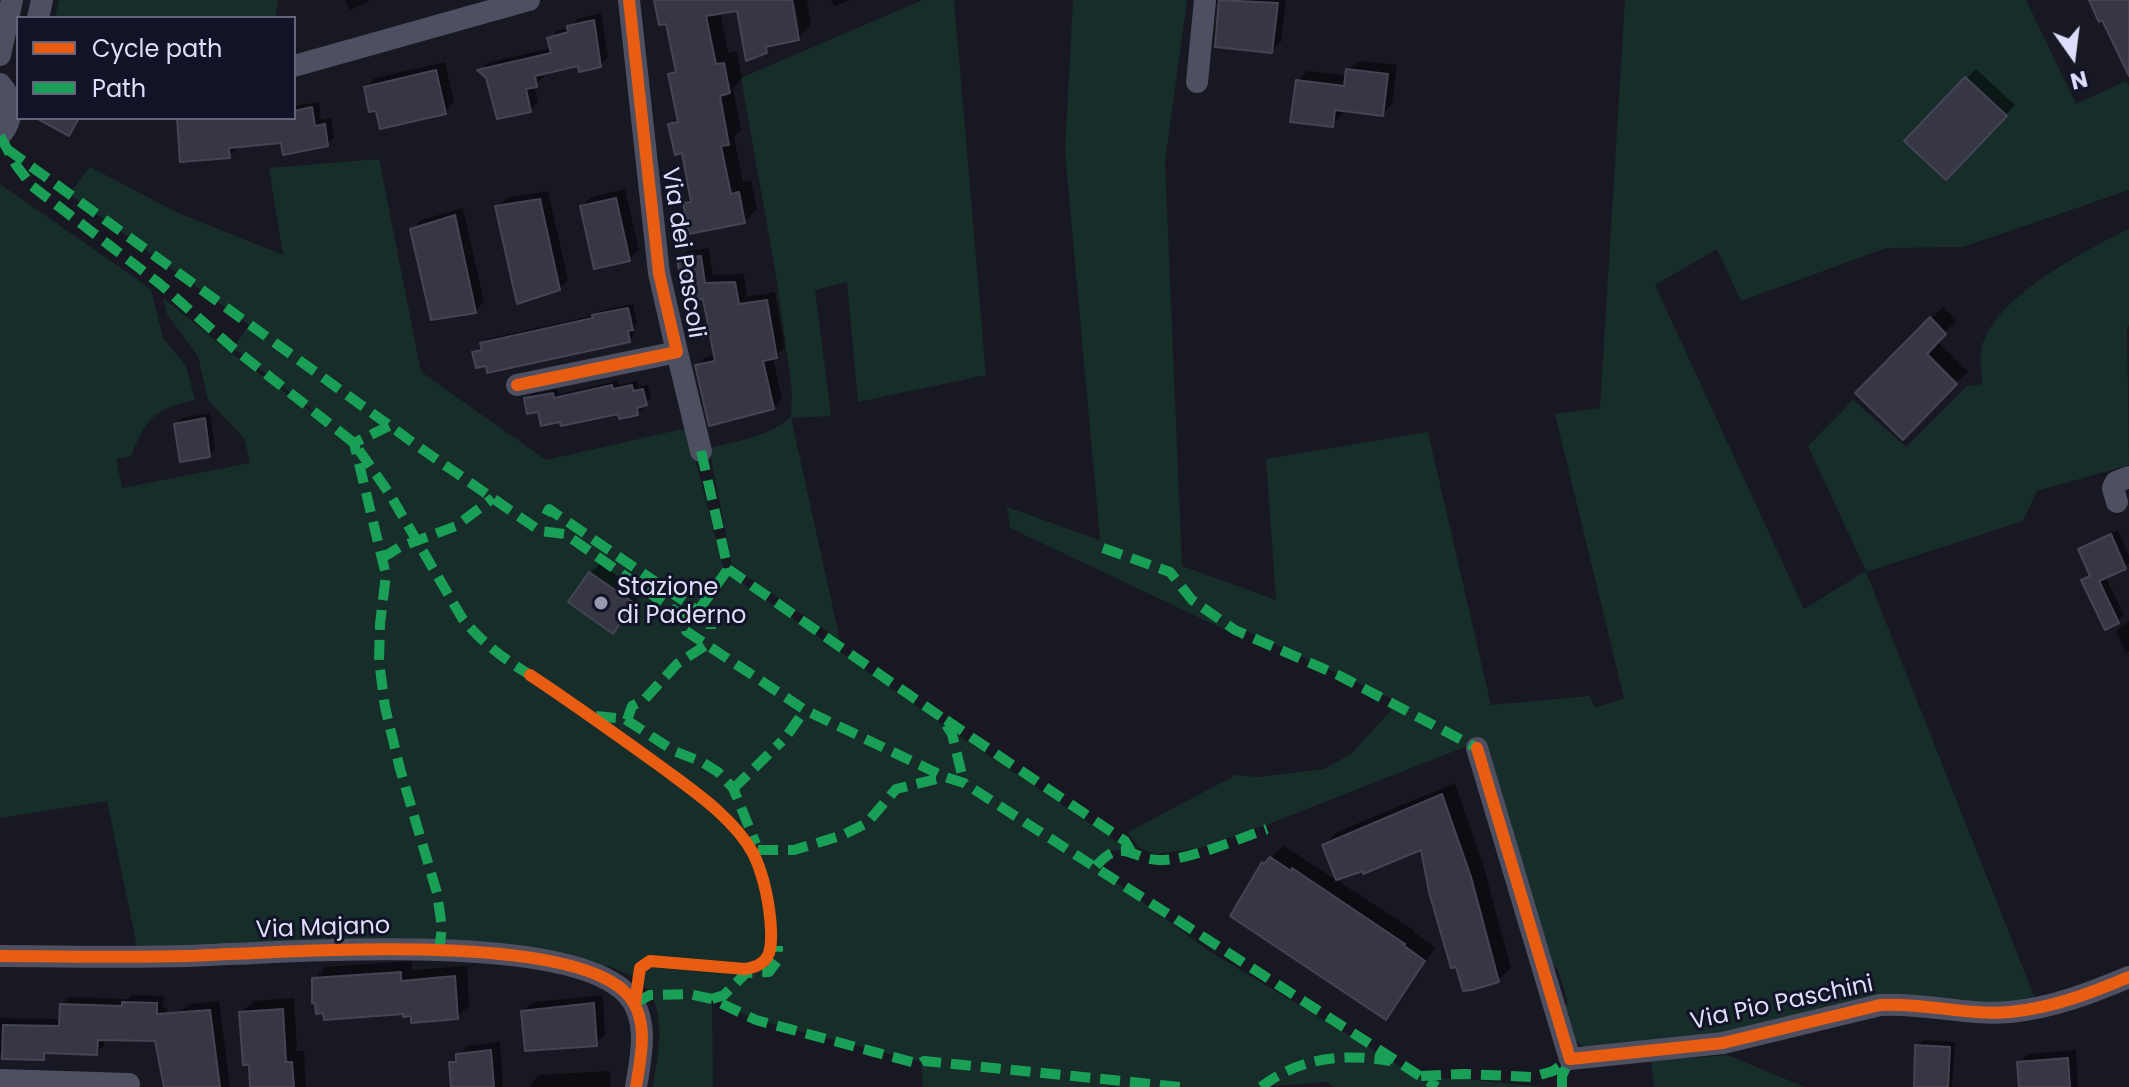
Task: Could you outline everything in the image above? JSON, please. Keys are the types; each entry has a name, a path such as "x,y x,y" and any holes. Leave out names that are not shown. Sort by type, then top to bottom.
{"street":[{"path":"0,55 12,0"},
{"path":"296,65 529,0"},
{"name":"Via dei Pascoli","path":"629,0 659,273 701,451"},
{"path":"1197,82 1205,0"},
{"path":"0,136 11,118 7,82"},
{"name":"Via dei Pascoli","path":"517,385 677,352"},
{"path":"2117,502 2113,488 2116,482 2129,477"},
{"name":"Via Pio Paschini","path":"1477,748 1570,1059 1723,1043 1880,1005 2009,1012 2061,1002 2129,977"},
{"name":"Via Majano","path":"0,956 186,956 381,948 452,951 531,960 585,971 613,983 635,1003 642,1032 636,1087"},
{"path":"0,1080 129,1084"}],"green space":[{"path":"59,0 278,0 275,16 55,16"},
{"path":"923,0 954,0 986,375 858,402 847,282 815,290 831,416 791,418 840,640 732,566 709,448 763,434 791,417 792,391 777,281 741,78"},
{"path":"1073,0 1187,0 1165,162 1182,566 1276,600 1266,459 1428,432 1491,705 1590,696 1595,708 1624,698 1555,414 1600,408 1625,0 2026,0 2076,104 2126,81 2129,86 2129,190 1963,247 1886,248 1741,301 1717,249 1655,285 1804,609 1866,571 1808,446 1853,400 1906,447 1966,387 1982,384 1981,353 1987,333 2019,296 2065,263 2129,229 2129,465 2037,491 2023,521 1866,572 2036,1001 2007,1006 1938,1000 1721,1036 1593,1050 1586,1047 1572,1036 1560,1011 1568,1003 1558,970 1546,956 1475,743 1266,825 1196,849 1154,854 1138,847 1128,832 1236,775 1258,777 1324,769 1351,754 1394,707 1392,699 1238,627 1234,634 1010,528 1007,507 1100,540 1065,151"},
{"path":"379,159 421,372 546,460 687,428 724,570 933,718 1128,849 1105,852 1094,866 1209,951 1420,1078 1543,1087 1335,1087 1326,1082 1261,1087 923,1087 921,1062 756,1020 712,999 713,1087 653,1087 659,1043 656,1007 636,979 592,963 139,956 107,801 0,818 0,184 151,289 163,338 186,366 195,400 162,411 142,432 131,456 116,459 122,488 250,463 244,438 208,400 198,356 167,314 163,298 230,352 344,435 233,348 249,325 69,194 90,167 178,213 283,255 269,168"},
{"path":"1727,1055 1805,1087 1654,1087 1651,1061"}],"building":[{"path":"654,0 792,0 799,40 766,47 767,53 746,61 737,11 706,16 716,64 724,63 730,93 720,96 729,145 721,146 731,194 739,192 745,223 689,234 683,203 691,202 682,153 675,155 668,124 678,122 668,74 676,72 666,24 659,25"},
{"path":"1219,0 1278,3 1272,53 1215,47"},
{"path":"2089,0 2129,0 2129,76 2102,20 2099,22"},
{"path":"594,20 601,67 579,72 578,66 535,76 537,87 526,89 531,112 497,119 486,78 477,70 551,53 547,38 568,32 567,26"},
{"path":"1346,69 1388,74 1383,116 1335,110 1333,127 1290,122 1296,80 1344,86"},
{"path":"436,70 446,114 380,129 376,111 369,112 364,87"},
{"path":"1965,77 2007,116 1946,180 1904,141"},
{"path":"312,107 315,126 325,124 328,146 283,155 281,143 229,148 230,158 180,162 177,120 296,120 296,111"},
{"path":"40,120 78,120 69,136"},
{"path":"616,198 630,261 594,269 580,206"},
{"path":"540,199 560,290 517,304 495,206"},
{"path":"455,215 476,313 431,320 410,229"},
{"path":"701,256 705,283 735,282 739,304 767,300 777,358 763,361 774,409 709,426 695,365 715,361 703,299 684,302 677,259"},
{"path":"628,308 633,330 628,331 630,342 487,373 486,366 476,368 472,352 482,350 480,343"},
{"path":"1930,317 1946,334 1927,354 1957,384 1903,440 1855,393"},
{"path":"612,385 613,389 632,385 633,391 643,389 647,405 637,408 638,415 619,419 618,414 561,426 560,422 541,426 538,412 527,414 524,398 553,393 554,398"},
{"path":"205,418 210,457 180,462 174,424"},
{"path":"2111,534 2126,569 2099,581 2119,623 2105,630 2081,580 2090,576 2078,549"},
{"name":"Stazione di Paderno","path":"589,572 634,603 613,634 568,602"},
{"path":"1442,794 1471,877 1499,982 1472,990 1463,991 1456,967 1451,968 1429,892 1421,850 1363,874 1363,871 1336,880 1322,845"},
{"path":"1270,857 1291,871 1292,868 1405,944 1425,961 1386,1020 1230,916 1262,862 1264,864"},
{"path":"401,972 401,981 455,976 458,1019 411,1023 411,1016 403,1017 403,1014 324,1020 323,1013 316,1014 315,1003 312,1003 312,978"},
{"path":"122,1002 157,1003 157,1014 210,1010 220,1087 164,1087 155,1041 98,1040 97,1055 44,1053 44,1060 2,1059 3,1025 59,1026 60,1004 122,1006"},
{"path":"594,1003 597,1046 525,1051 521,1011"},
{"path":"283,1009 286,1062 292,1062 294,1087 250,1087 249,1065 243,1065 239,1012"},
{"path":"1915,1045 1950,1047 1948,1087 1914,1087"},
{"path":"491,1050 494,1087 451,1087 449,1062 456,1062 456,1054"},
{"path":"2068,1058 2070,1087 2019,1087 2017,1062"}],"marked path":[{"path":"0,136 32,186 160,284 233,348 354,443 389,493 462,618 493,650 530,675"},
{"path":"7,149 426,452 540,531 565,534 684,617 686,631 805,710 945,777 964,783 1437,1087"},
{"path":"389,426 354,443 386,575 379,661 385,707 437,893 442,928 439,950"},
{"path":"701,451 728,569 941,717 952,734 964,783"},
{"path":"382,558 400,547 456,526 493,498"},
{"path":"546,515 549,509 698,611 711,621 711,629"},
{"path":"1103,548 1170,572 1192,600 1235,630 1340,676 1477,748"},
{"path":"698,611 728,569"},
{"path":"627,720 632,706 645,699 677,664 706,645 706,637"},
{"path":"788,734 805,710"},
{"path":"596,716 625,719 674,751 718,772 733,788 756,844"},
{"path":"946,720 1125,841 1131,851"},
{"path":"733,789 782,741"},
{"path":"758,850 794,850 843,835 867,823 896,789 945,777"},
{"path":"1096,866 1113,852 1127,851 1158,860 1184,857 1267,829"},
{"path":"712,999 724,995 746,973 769,972 778,960 778,946"},
{"path":"635,1003 650,995 689,994 712,999 756,1020 919,1064 924,1061 1181,1087"},
{"path":"1261,1087 1307,1063 1356,1057 1391,1061"},
{"path":"1421,1076 1533,1077 1553,1071 1570,1059"},
{"path":"1562,1087 1562,1076 1570,1059"}],"cycle path":[{"path":"517,385 677,352 659,273 629,0"},
{"path":"530,675 711,805 745,840 760,871 771,930 770,951 764,961 745,969 650,961 640,968 635,1003"},
{"path":"1477,748 1570,1059 1723,1043 1880,1005 1994,1013 2026,1010 2071,999 2129,977"},
{"path":"0,956 164,957 418,950 545,960 594,974 627,994 639,1015 641,1027 636,1087"}],"place":[{"name":"Stazione di Paderno","path":"601,603"}]}
